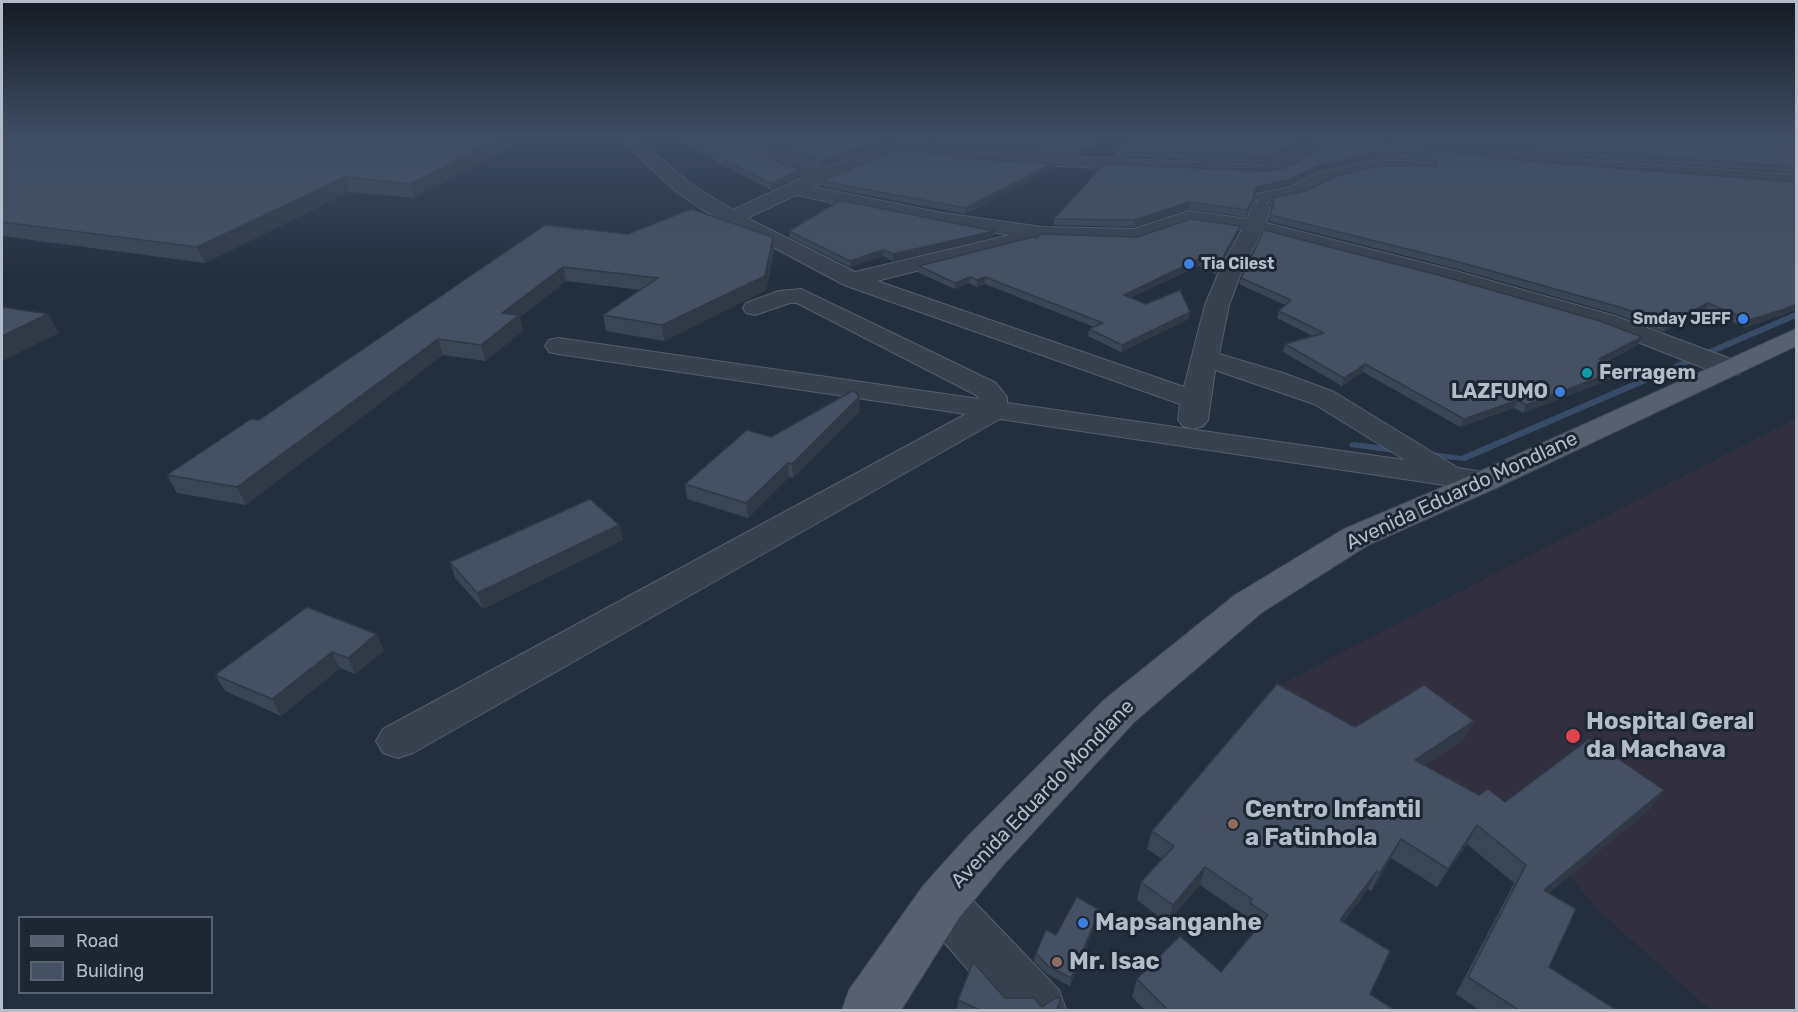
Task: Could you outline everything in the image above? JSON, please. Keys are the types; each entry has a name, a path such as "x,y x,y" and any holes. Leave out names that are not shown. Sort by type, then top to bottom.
{"main road":[{"name":"Avenida Eduardo Mondlane","path":"869,1011 941,902 986,850 1119,711 1248,604 1356,537 1469,479 1797,337"}],"street":[{"path":"678,183 732,218 852,280 1195,400"},
{"path":"732,218 802,183"},
{"path":"1191,437 1195,400 1217,305 1233,265 1255,226 1264,198 1263,183"},
{"path":"1264,198 1296,191 1312,183"},
{"path":"791,188 942,219 1042,233 1136,235 1189,217 1255,226 1448,276 1606,321 1729,368"},
{"path":"852,280 1042,233"},
{"path":"755,308 787,296 801,296 986,389 993,397 993,411"},
{"path":"558,346 1469,479"},
{"path":"1206,359 1273,379 1324,398 1469,479"},
{"path":"398,741 993,411"},
{"path":"941,902 1040,1011"}],"shaded area":[{"name":"Hospital Geral da Machava","path":"1796,418 1796,1010 1711,1010 1602,914 1572,879 1479,801 1272,689"}],"building":[{"path":"2,183 332,183 197,247 2,222"},
{"path":"832,183 1014,183 965,208"},
{"path":"1087,183 1273,183 1257,187 1247,210 1190,202 1135,220 1054,219"},
{"path":"1321,183 1797,183 1797,304 1749,320 1708,303 1667,324 1619,307 1459,262 1270,215 1274,202 1271,198 1305,191"},
{"path":"828,198 994,231 893,254 883,250 850,261 789,231 839,201"},
{"path":"691,209 773,237 765,276 662,325 603,315 658,278 563,267 502,313 519,315 481,345 438,339 237,487 167,475 251,419 259,420 545,225 628,234"},
{"path":"1191,219 1240,226 1217,268 1199,259 1124,295 1146,304 1180,290 1190,312 1122,345 1089,329 1103,323 985,277 977,280 970,277 955,283 919,266 1033,237 1037,238 1040,234 1137,237"},
{"path":"1264,230 1442,276 1600,321 1642,337 1599,359 1621,369 1526,405 1518,400 1464,419 1365,364 1344,378 1285,344 1324,333 1279,311 1291,300 1241,278"},
{"path":"2,307 48,314 2,336"},
{"path":"854,390 859,397 792,464 788,463 746,503 685,484 747,430 771,437"},
{"path":"590,499 619,525 477,593 450,562"},
{"path":"307,607 376,634 348,658 332,652 272,699 215,675"},
{"path":"1277,684 1355,727 1424,685 1474,721 1415,760 1479,795 1488,789 1505,802 1589,739 1664,790 1544,890 1576,909 1549,967 1618,1011 1520,1011 1468,977 1526,865 1477,825 1448,869 1401,839 1380,873 1377,871 1340,920 1390,951 1370,994 1396,1011 1169,1011 1137,979 1180,936 1221,972 1268,915 1250,903 1252,899 1205,867 1173,905 1141,882 1174,846 1152,831"},
{"path":"1077,897 1100,910 1071,978 1048,966 1036,953 1046,930 1056,935"},
{"path":"973,962 1005,998 1034,998 1042,1007 1055,998 1061,998 1056,1011 982,1011 958,1000"}],"waterway":[{"path":"1425,454 1462,459 1796,315"},
{"path":"1354,445 1401,451"}],"place":[{"name":"Tia Cilest","path":"1189,264"},
{"name":"Smday JEFF","path":"1743,319"},
{"name":"Ferragem","path":"1587,373"},
{"name":"LAZFUMO","path":"1560,392"},
{"name":"Hospital Geral da Machava","path":"1573,736"},
{"name":"Centro Infantil a Fatinhola","path":"1233,824"},
{"name":"Mapsanganhe","path":"1083,923"},
{"name":"Mr. Isac","path":"1057,962"}]}
